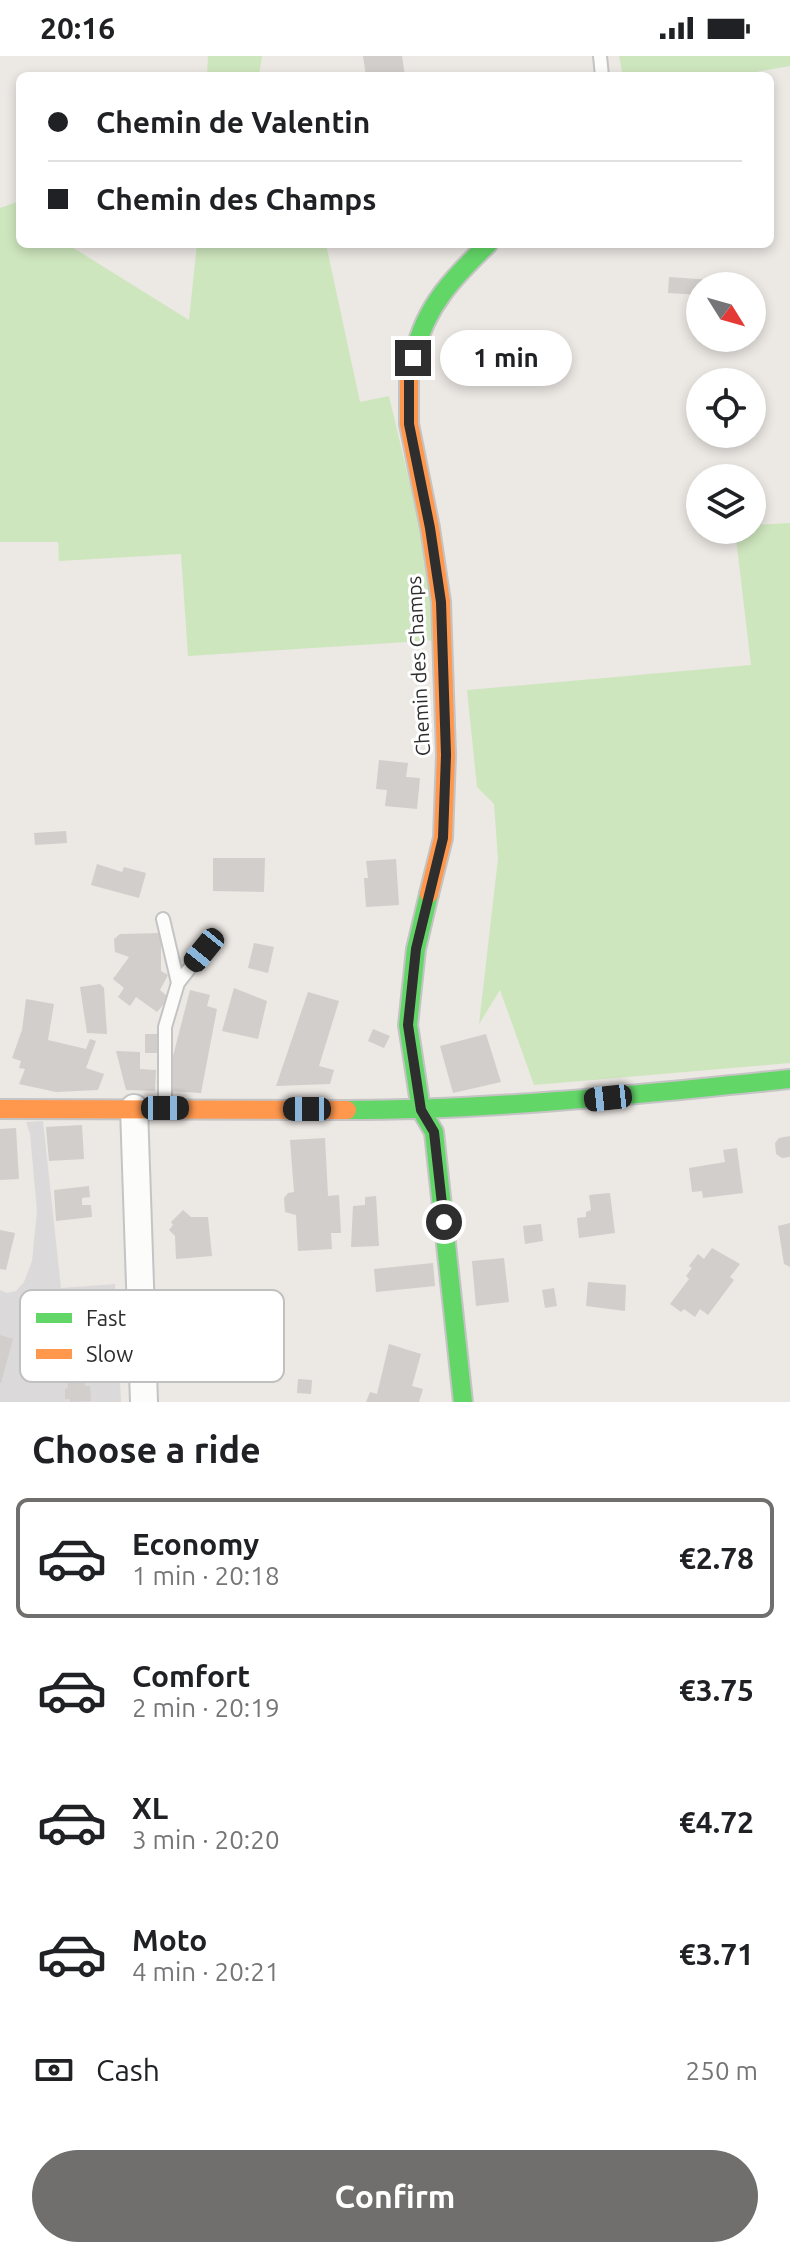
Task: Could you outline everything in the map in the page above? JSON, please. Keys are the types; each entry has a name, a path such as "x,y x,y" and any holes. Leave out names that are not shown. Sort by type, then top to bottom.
{"street":[{"name":"Chemin des Champs","path":"463,1402 434,1132 421,1110 408,1025 416,949 443,838 446,755 441,602 409,424 409,377 418,338 432,307 452,278 484,248"},
{"path":"0,1109 421,1110 580,1101 790,1079"},
{"path":"134,1108 140,1290"},
{"path":"143,1382 144,1402"}],"lane":[{"path":"163,919 178,983"},
{"path":"165,1108 165,1027 178,983 204,950"}],"shaded area":[{"path":"43,1121 61,1288 115,1284 115,1290 20,1290 20,1382 120,1382 121,1402 0,1402 0,1290 7,1293 16,1291 24,1282 32,1261 37,1211 30,1134 26,1122"}],"green space":[{"path":"208,56 262,56 260,72 207,72"},
{"path":"619,56 790,56 790,66 756,72 622,72"},
{"path":"16,202 16,248 73,248 189,320 197,248 327,248 360,402 389,396 423,539 439,640 188,656 181,554 59,561 58,542 0,542 0,208"},
{"path":"790,523 790,1063 534,1085 500,990 479,1024 498,859 494,804 477,787 467,690 751,665 737,544 766,544 766,524"}],"building":[{"path":"363,56 402,56 404,72 365,72"},
{"path":"669,277 686,278 686,294 668,293"},
{"path":"379,760 408,763 406,777 420,778 417,809 385,806 387,790 376,789"},
{"path":"66,831 67,843 35,845 34,833"},
{"path":"213,858 265,858 264,892 213,891"},
{"path":"396,859 399,905 366,907 366,861"},
{"path":"97,864 122,872 124,867 146,873 139,898 91,885"},
{"path":"161,933 161,971 168,975 160,990 169,998 157,1012 136,997 130,1006 118,997 124,988 113,979 129,957 115,952 114,939 120,934"},
{"path":"254,943 274,947 268,973 248,968"},
{"path":"100,984 104,988 107,1034 87,1033 80,987"},
{"path":"234,988 267,1001 258,1039 222,1031"},
{"path":"190,990 210,995 207,1006 217,1009 201,1093 168,1091 171,1064"},
{"path":"308,992 339,1001 319,1066 334,1070 330,1084 276,1086"},
{"path":"26,999 54,1004 48,1040 86,1049 90,1039 96,1041 86,1068 104,1074 98,1090 56,1092 19,1084 25,1069 19,1068 21,1061 12,1058 22,1030"},
{"path":"373,1029 390,1036 384,1048 368,1041"},
{"path":"145,1034 157,1034 157,1053 145,1053"},
{"path":"486,1034 501,1082 453,1093 440,1046"},
{"path":"116,1051 140,1052 140,1069 156,1070 155,1091 126,1090"},
{"path":"82,1125 84,1159 49,1161 46,1127"},
{"path":"16,1128 19,1179 0,1180 0,1129"},
{"path":"790,1136 790,1157 782,1158 776,1154 775,1143 779,1138"},
{"path":"325,1138 328,1196 339,1195 341,1233 331,1233 332,1249 298,1251 296,1215 285,1212 284,1198 294,1192 290,1140"},
{"path":"737,1148 743,1193 703,1198 702,1191 692,1192 689,1168 725,1162 723,1150"},
{"path":"89,1186 90,1197 82,1198 82,1205 91,1205 92,1217 56,1221 54,1190"},
{"path":"610,1193 615,1233 579,1238 577,1218 586,1217 586,1212 591,1210 589,1195"},
{"path":"376,1196 379,1246 351,1247 353,1206 365,1205 365,1197"},
{"path":"183,1210 191,1217 208,1217 212,1256 176,1259 175,1236 169,1230 173,1225 171,1222"},
{"path":"790,1223 790,1267 784,1264 778,1226"},
{"path":"541,1224 543,1241 525,1244 523,1226"},
{"path":"0,1230 15,1233 6,1270 0,1269"},
{"path":"712,1248 740,1264 730,1277 734,1280 708,1315 700,1309 695,1317 684,1309 681,1312 670,1304 689,1279 686,1276 692,1268 689,1266 698,1254 704,1259"},
{"path":"504,1258 509,1302 476,1306 472,1261"},
{"path":"433,1263 435,1286 376,1292 374,1269"},
{"path":"588,1282 626,1285 625,1311 586,1306"},
{"path":"554,1288 557,1306 545,1308 542,1290"},
{"path":"0,1335 13,1339 1,1383 0,1383"},
{"path":"389,1344 421,1354 412,1386 423,1389 419,1402 366,1402 370,1392 377,1394"},
{"path":"298,1379 312,1380 311,1394 297,1393"},
{"path":"68,1382 85,1382 85,1386 90,1386 91,1401 70,1402 70,1399 65,1399 65,1389 68,1388"}],"traffic: fast":[{"path":"415,353 434,306 453,280 484,248"},
{"path":"429,894 416,949 408,1025 421,1110 434,1132 463,1402"},
{"path":"347,1110 514,1104 790,1079"}],"traffic: slow":[{"path":"415,353 409,377 409,424 441,602 446,755 443,838 429,894"},
{"path":"0,1109 347,1110"}],"route":[{"path":"413,358 409,377 409,424 441,602 446,755 443,838 416,949 408,1025 421,1110 434,1132 444,1222"}]}
